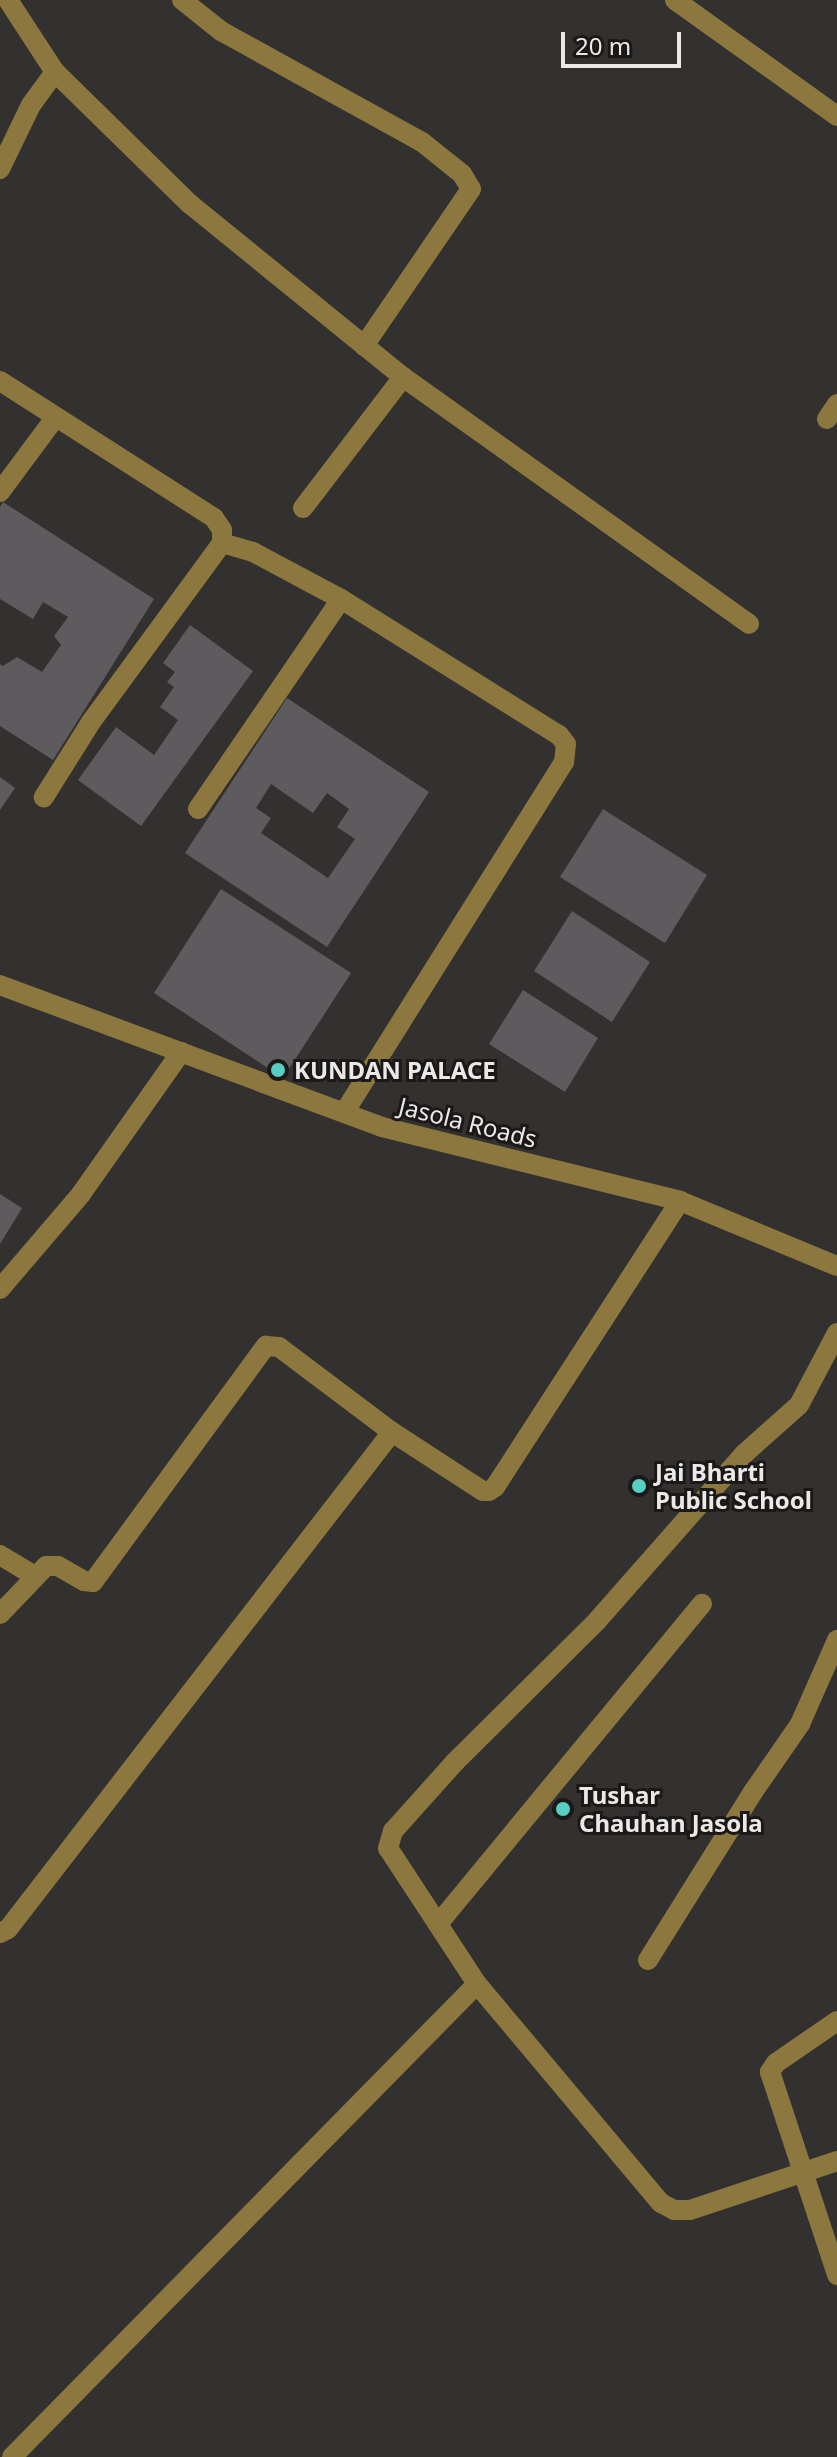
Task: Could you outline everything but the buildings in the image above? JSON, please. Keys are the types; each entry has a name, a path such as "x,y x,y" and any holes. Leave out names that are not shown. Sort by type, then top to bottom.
{"street":[{"path":"8,0 55,72 190,204 403,377 749,624"},
{"path":"182,0 221,31 422,142 462,174 471,189 364,346"},
{"path":"675,0 837,116"},
{"path":"0,169 31,105 55,72"},
{"path":"303,508 403,377"},
{"path":"0,381 214,518 222,530 222,543 91,722 44,797"},
{"path":"0,492 55,418"},
{"path":"222,543 253,552 341,599 559,735 566,744 564,762 344,1113"},
{"path":"198,809 341,599"},
{"name":"Jasola Roads","path":"0,985 382,1127 680,1201 837,1266"},
{"path":"0,1289 81,1194 181,1052"},
{"path":"0,1614 33,1575 52,1564 84,1581 93,1582 266,1346 279,1347 392,1432 483,1491 495,1487 680,1201"},
{"path":"837,1333 799,1405 744,1454 597,1621 455,1762 393,1831 388,1848 477,1984 661,2203 674,2210 690,2210 837,2161"},
{"path":"0,1933 8,1929 392,1432"},
{"path":"0,1555 33,1575"},
{"path":"438,1924 702,1604"},
{"path":"648,1960 753,1792 800,1724 837,1640"},
{"path":"12,2457 477,1984"},
{"path":"837,2021 776,2063 770,2072 837,2275"}],"place":[{"name":"KUNDAN PALACE","path":"278,1070"},
{"name":"Jai Bharti Public School","path":"639,1486"},
{"name":"Tushar Chauhan Jasola","path":"563,1809"}]}
